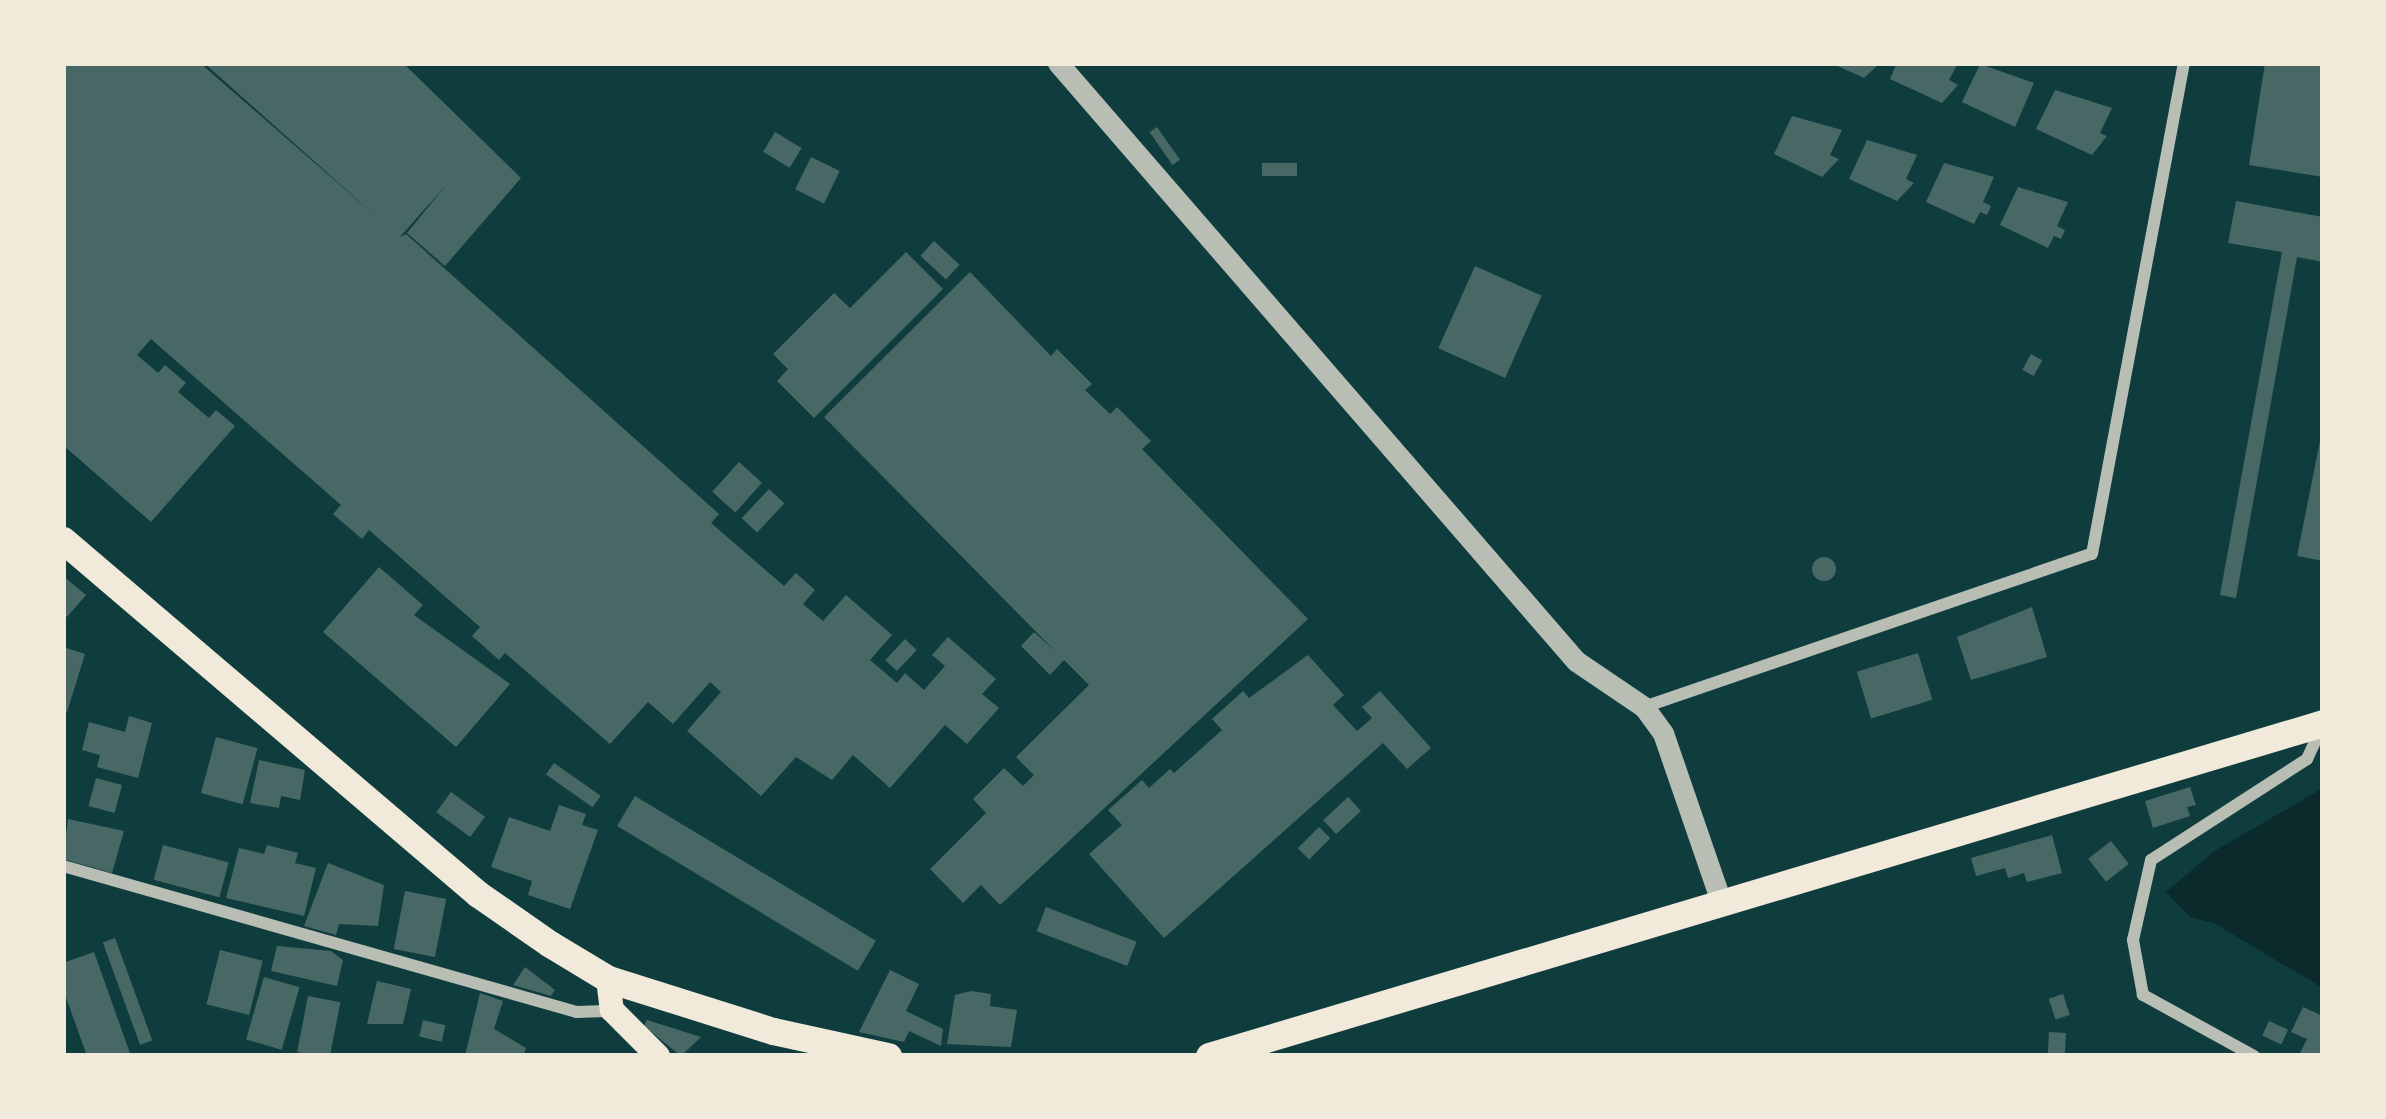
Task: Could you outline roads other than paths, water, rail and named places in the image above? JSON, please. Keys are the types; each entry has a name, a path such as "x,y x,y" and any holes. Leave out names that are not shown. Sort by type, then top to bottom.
{"highway":[{"path":"63,539 478,894 608,979 772,1031 888,1056"},
{"path":"1209,1056 2323,723"}],"main road":[{"path":"608,979 612,1010 658,1056"}],"street":[{"path":"1058,63 1576,661 1644,707 1663,734 1721,902"},
{"path":"1644,707 2092,554 2184,63"},
{"path":"2254,1056 2143,995 2133,940 2151,860 2307,759 2323,723"},
{"path":"63,866 577,1012 612,1010"}],"water":[{"path":"2323,788 2323,988 2214,923 2190,917 2166,892 2213,852"}]}
